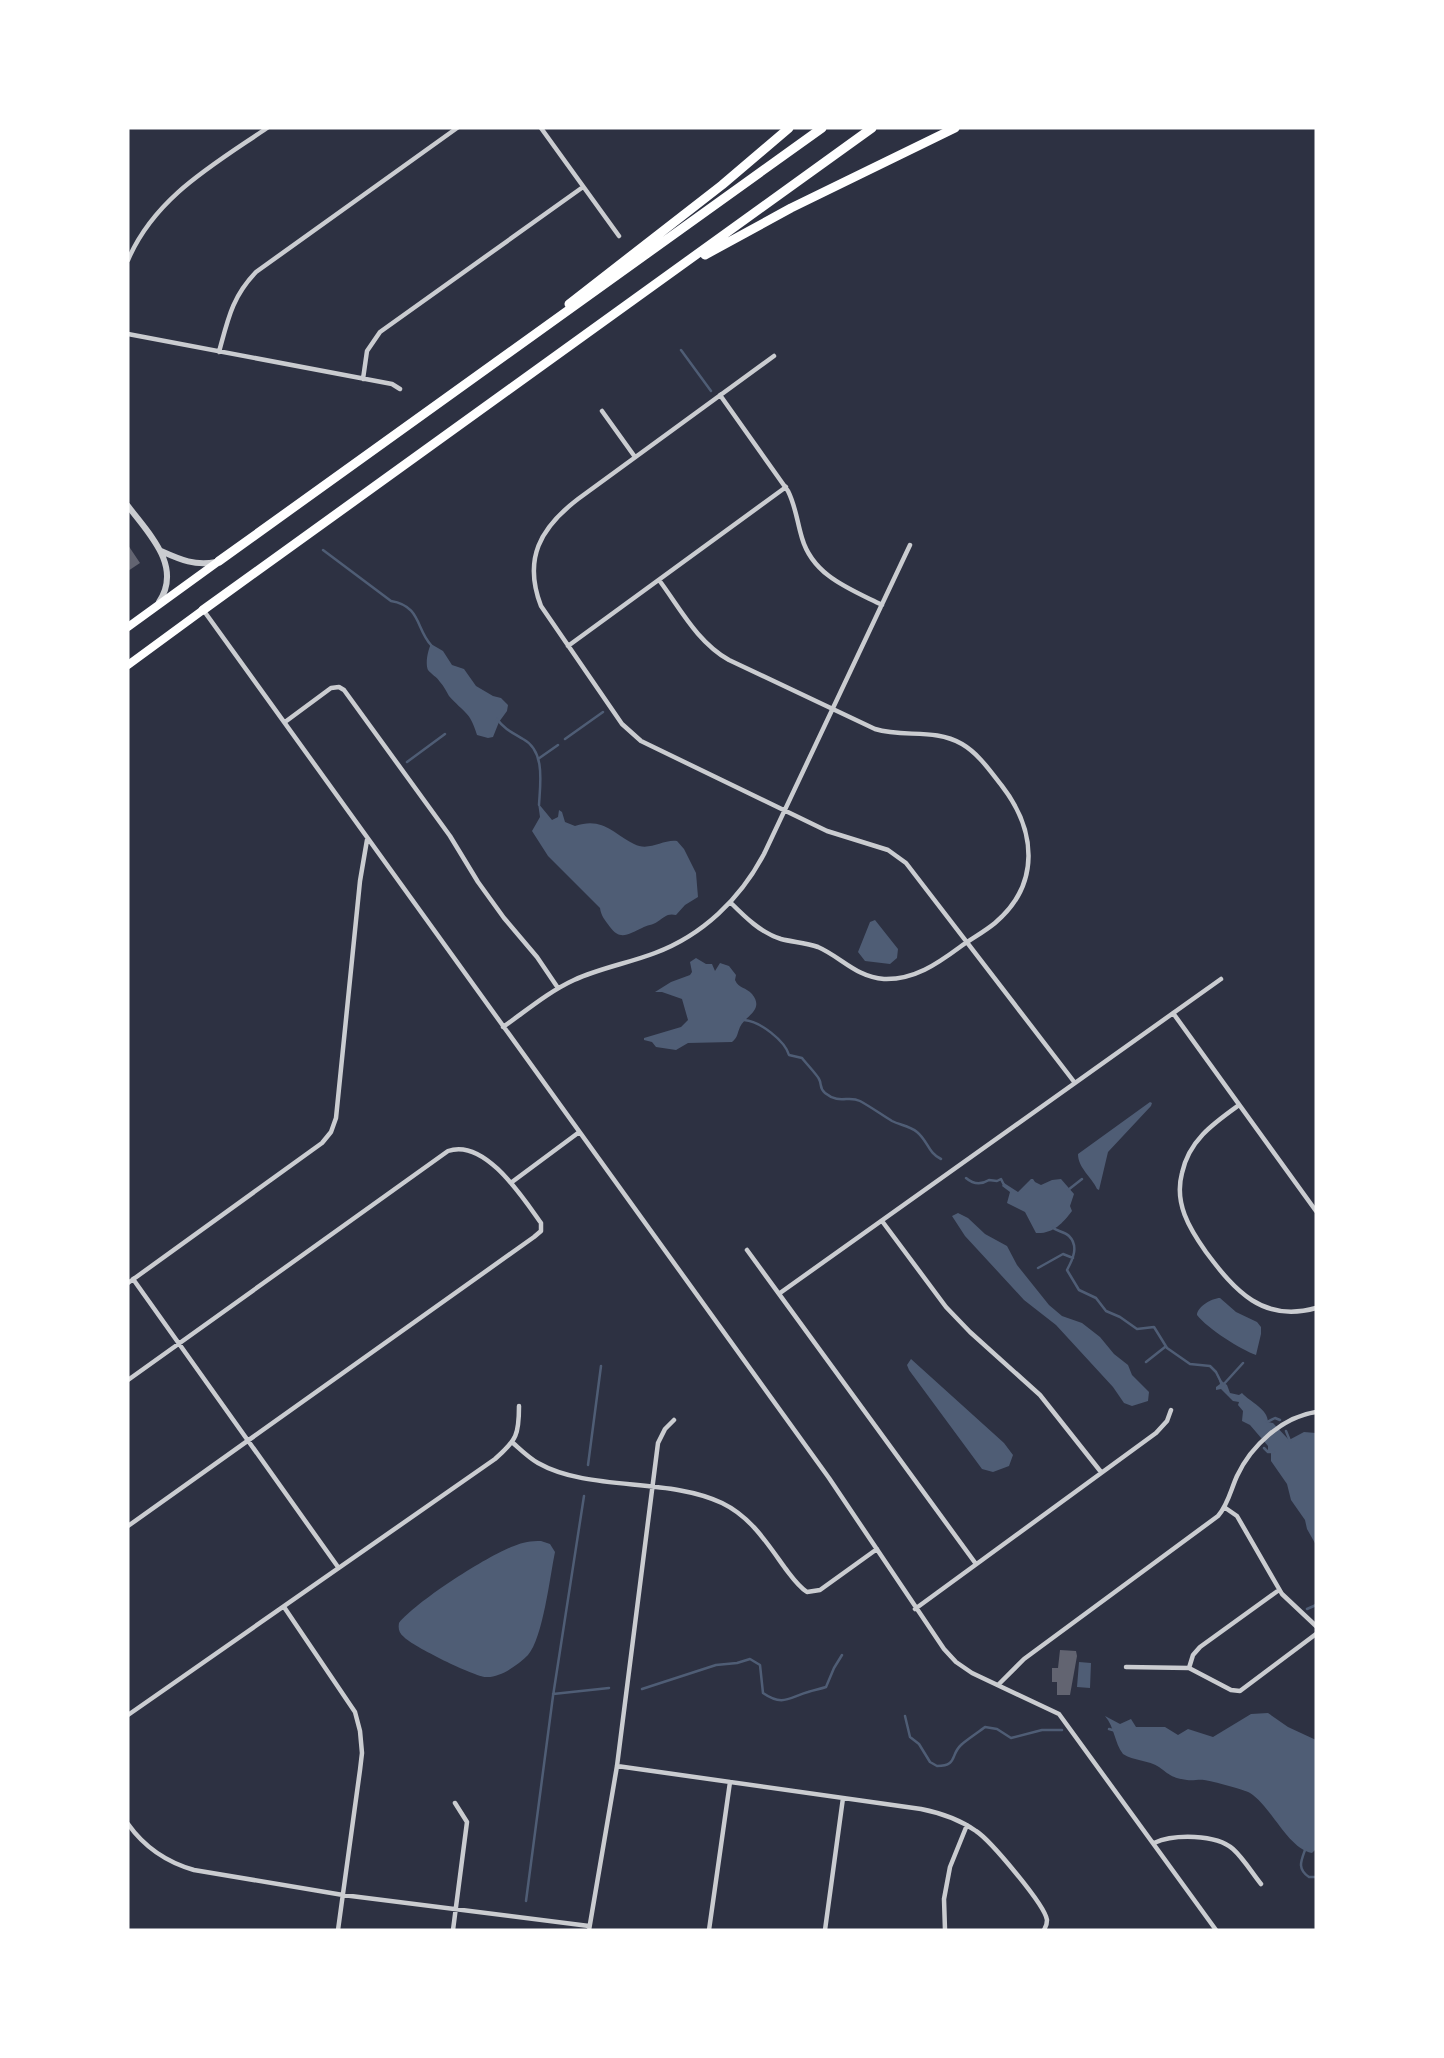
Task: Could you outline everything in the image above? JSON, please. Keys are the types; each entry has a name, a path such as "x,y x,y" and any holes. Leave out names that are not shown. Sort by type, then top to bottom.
{"highway":[{"path":"534,335 586,288 722,185 789,128"},
{"path":"128,627 822,128"},
{"path":"128,665 872,128"},
{"path":"638,296 762,223 955,128"}],"street":[{"path":"128,260 145,228 181,187 267,128"},
{"path":"219,352 231,308 242,287 256,272 457,128"},
{"path":"541,128 619,236"},
{"path":"363,379 367,351 380,332 583,187"},
{"path":"128,334 392,384 400,389"},
{"path":"774,356 556,517 541,538 534,557 535,585 541,606 622,724 636,738 654,750 833,834 876,845 893,853 913,870 1075,1083"},
{"path":"720,395 786,487 795,506 804,545 814,562 837,583 882,605"},
{"path":"602,411 635,457"},
{"path":"568,646 786,487"},
{"path":"128,506 166,562 166,588 156,607"},
{"path":"503,1027 558,988 678,943 708,923 730,902 759,863 910,545"},
{"path":"161,551 189,563 201,565 219,561"},
{"path":"659,580 699,636 718,653 887,732 938,735 961,743 982,761 1015,804 1029,846 1024,879 1008,909 995,922 920,972 896,978 880,978 855,971 818,948 769,934 730,902"},
{"path":"203,610 829,1478 915,1609 956,1662 972,1673 1059,1714 1216,1930"},
{"path":"285,722 326,691 339,687 346,692 455,844 478,882 558,988"},
{"path":"338,1567 179,1344 130,1281 312,1151 325,1141 331,1132 336,1118 358,895 368,840"},
{"path":"780,1293 1221,979"},
{"path":"1173,1013 1316,1211"},
{"path":"1239,1105 1204,1132 1187,1157 1179,1186 1184,1214 1194,1234 1224,1277 1243,1296 1261,1306 1281,1311 1295,1312 1316,1308"},
{"path":"512,1182 578,1133"},
{"path":"128,1380 448,1151 458,1149 482,1158 512,1182 541,1223 541,1228 534,1237 128,1527"},
{"path":"882,1221 946,1307 1040,1395 1101,1472"},
{"path":"747,1250 976,1564"},
{"path":"128,1716 495,1459 513,1443 518,1430 519,1406"},
{"path":"915,1609 1161,1429 1171,1410"},
{"path":"999,1684 1024,1659 1214,1518 1224,1507 1244,1462 1261,1441 1301,1415 1316,1412"},
{"path":"128,1824 145,1845 181,1866 343,1895 515,1915 589,1928 617,1766 658,1443 665,1429 674,1420"},
{"path":"513,1443 538,1464 564,1474 706,1497 739,1513 753,1525 797,1584 807,1592 820,1590 877,1549"},
{"path":"1224,1507 1237,1516 1279,1590 1316,1626"},
{"path":"1189,1668 1193,1655 1200,1647 1279,1590"},
{"path":"284,1607 343,1692 355,1712 360,1731 360,1770 338,1930"},
{"path":"1126,1667 1189,1668 1231,1690 1240,1691 1316,1634"},
{"path":"617,1766 921,1809 945,1815 986,1838 1004,1857 1044,1913 1045,1928"},
{"path":"709,1930 730,1782"},
{"path":"825,1930 843,1798"},
{"path":"453,1930 467,1822 455,1803"},
{"path":"945,1930 944,1899 950,1867 967,1825"},
{"path":"1154,1843 1172,1836 1185,1836 1225,1844 1237,1853 1261,1884"}],"water":[{"path":"431,644 443,651 452,665 464,669 476,686 501,698 508,705 493,737 477,735 469,717 428,670 427,657"},
{"path":"538,803 552,820 558,817 559,810 565,822 575,826 593,823 600,825 640,846 677,841 696,873 698,897 676,915 668,915 629,934 617,934 605,920 600,908 548,856 532,831 540,817"},
{"path":"875,920 898,949 897,958 890,964 865,961 858,952 870,922"},
{"path":"696,958 706,964 712,964 715,971 720,963 729,966 736,975 737,983 752,994 755,1009 742,1023 732,1042 688,1043 676,1050 656,1047 644,1038 681,1027 688,1020 682,999 655,992 690,975 690,962"},
{"path":"1150,1102 1151,1106 1108,1152 1099,1190 1097,1189 1082,1168 1078,1154"},
{"path":"1031,1179 1041,1185 1061,1179 1074,1194 1070,1206 1072,1211 1061,1224 1047,1232 1036,1233 1025,1212 1007,1203 1010,1192 1002,1186 1004,1183 1018,1192"},
{"path":"958,1213 968,1218 985,1234 1007,1246 1017,1265 1049,1305 1062,1316 1082,1323 1100,1337 1114,1354 1128,1365 1132,1375 1149,1392 1148,1401 1132,1406 1124,1403 1113,1387 1056,1325 1024,1300 965,1236 952,1216"},
{"path":"1220,1298 1236,1312 1257,1322 1261,1327 1256,1355 1225,1338 1197,1315 1206,1303"},
{"path":"911,1359 1004,1443 1013,1455 1009,1466 993,1472 982,1469 909,1370 907,1365"},
{"path":"1219,1379 1227,1385 1230,1393 1242,1393 1258,1406 1265,1413 1268,1422 1273,1423 1289,1440 1304,1432 1316,1433 1316,1545 1305,1520 1291,1500 1287,1484 1271,1461 1268,1446 1250,1425 1242,1421 1243,1411 1238,1405 1239,1402 1233,1401 1221,1389 1216,1390 1220,1384"},
{"path":"541,1541 550,1544 555,1552 545,1606 533,1647 514,1667 491,1677 480,1676 431,1654 401,1634 399,1623 453,1580 502,1551 524,1543"},
{"path":"1079,1662 1091,1663 1090,1688 1077,1687"},
{"path":"1268,1713 1288,1727 1316,1740 1316,1849 1312,1853 1303,1850 1287,1836 1258,1799 1250,1793 1208,1781 1178,1778 1155,1765 1123,1754 1105,1716 1120,1724 1131,1719 1136,1727 1165,1727 1178,1735 1188,1729 1213,1737 1251,1714"}],"building":[{"path":"128,545 140,563 128,571"},
{"path":"1060,1650 1076,1651 1070,1695 1057,1695 1057,1682 1052,1682 1052,1668 1058,1668"}],"waterway":[{"path":"681,350 711,391"},
{"path":"323,550 391,601 408,608 431,645"},
{"path":"565,739 603,712"},
{"path":"497,719 530,744 535,752 540,769 539,805"},
{"path":"407,762 445,734"},
{"path":"538,759 558,745"},
{"path":"744,1020 771,1033 783,1044 789,1055 802,1058 830,1097 860,1101 892,1121 914,1130 921,1135 933,1154 941,1159"},
{"path":"966,1178 977,1183 1001,1179 1004,1185"},
{"path":"1068,1190 1082,1179"},
{"path":"1053,1228 1067,1235 1074,1244 1074,1253 1067,1270 1079,1290 1096,1298 1106,1311 1137,1329 1154,1327 1167,1348 1190,1364 1210,1366 1221,1382"},
{"path":"1038,1268 1063,1254 1073,1258"},
{"path":"1146,1362 1165,1347"},
{"path":"1223,1385 1243,1363"},
{"path":"588,1465 601,1366"},
{"path":"1267,1422 1275,1418 1280,1420"},
{"path":"1286,1431 1290,1441"},
{"path":"1264,1448 1268,1452 1274,1452"},
{"path":"526,1901 553,1696 584,1496"},
{"path":"1307,1609 1316,1605"},
{"path":"642,1689 716,1665 750,1659 760,1665 763,1693 786,1700 826,1687 842,1655"},
{"path":"553,1694 609,1688"},
{"path":"905,1716 910,1737 919,1744 930,1762 937,1766 951,1762 961,1745 985,1727 997,1729 1011,1738 1042,1730 1062,1730"},
{"path":"1109,1729 1116,1731"},
{"path":"1305,1850 1301,1868 1309,1877 1316,1877"}]}
